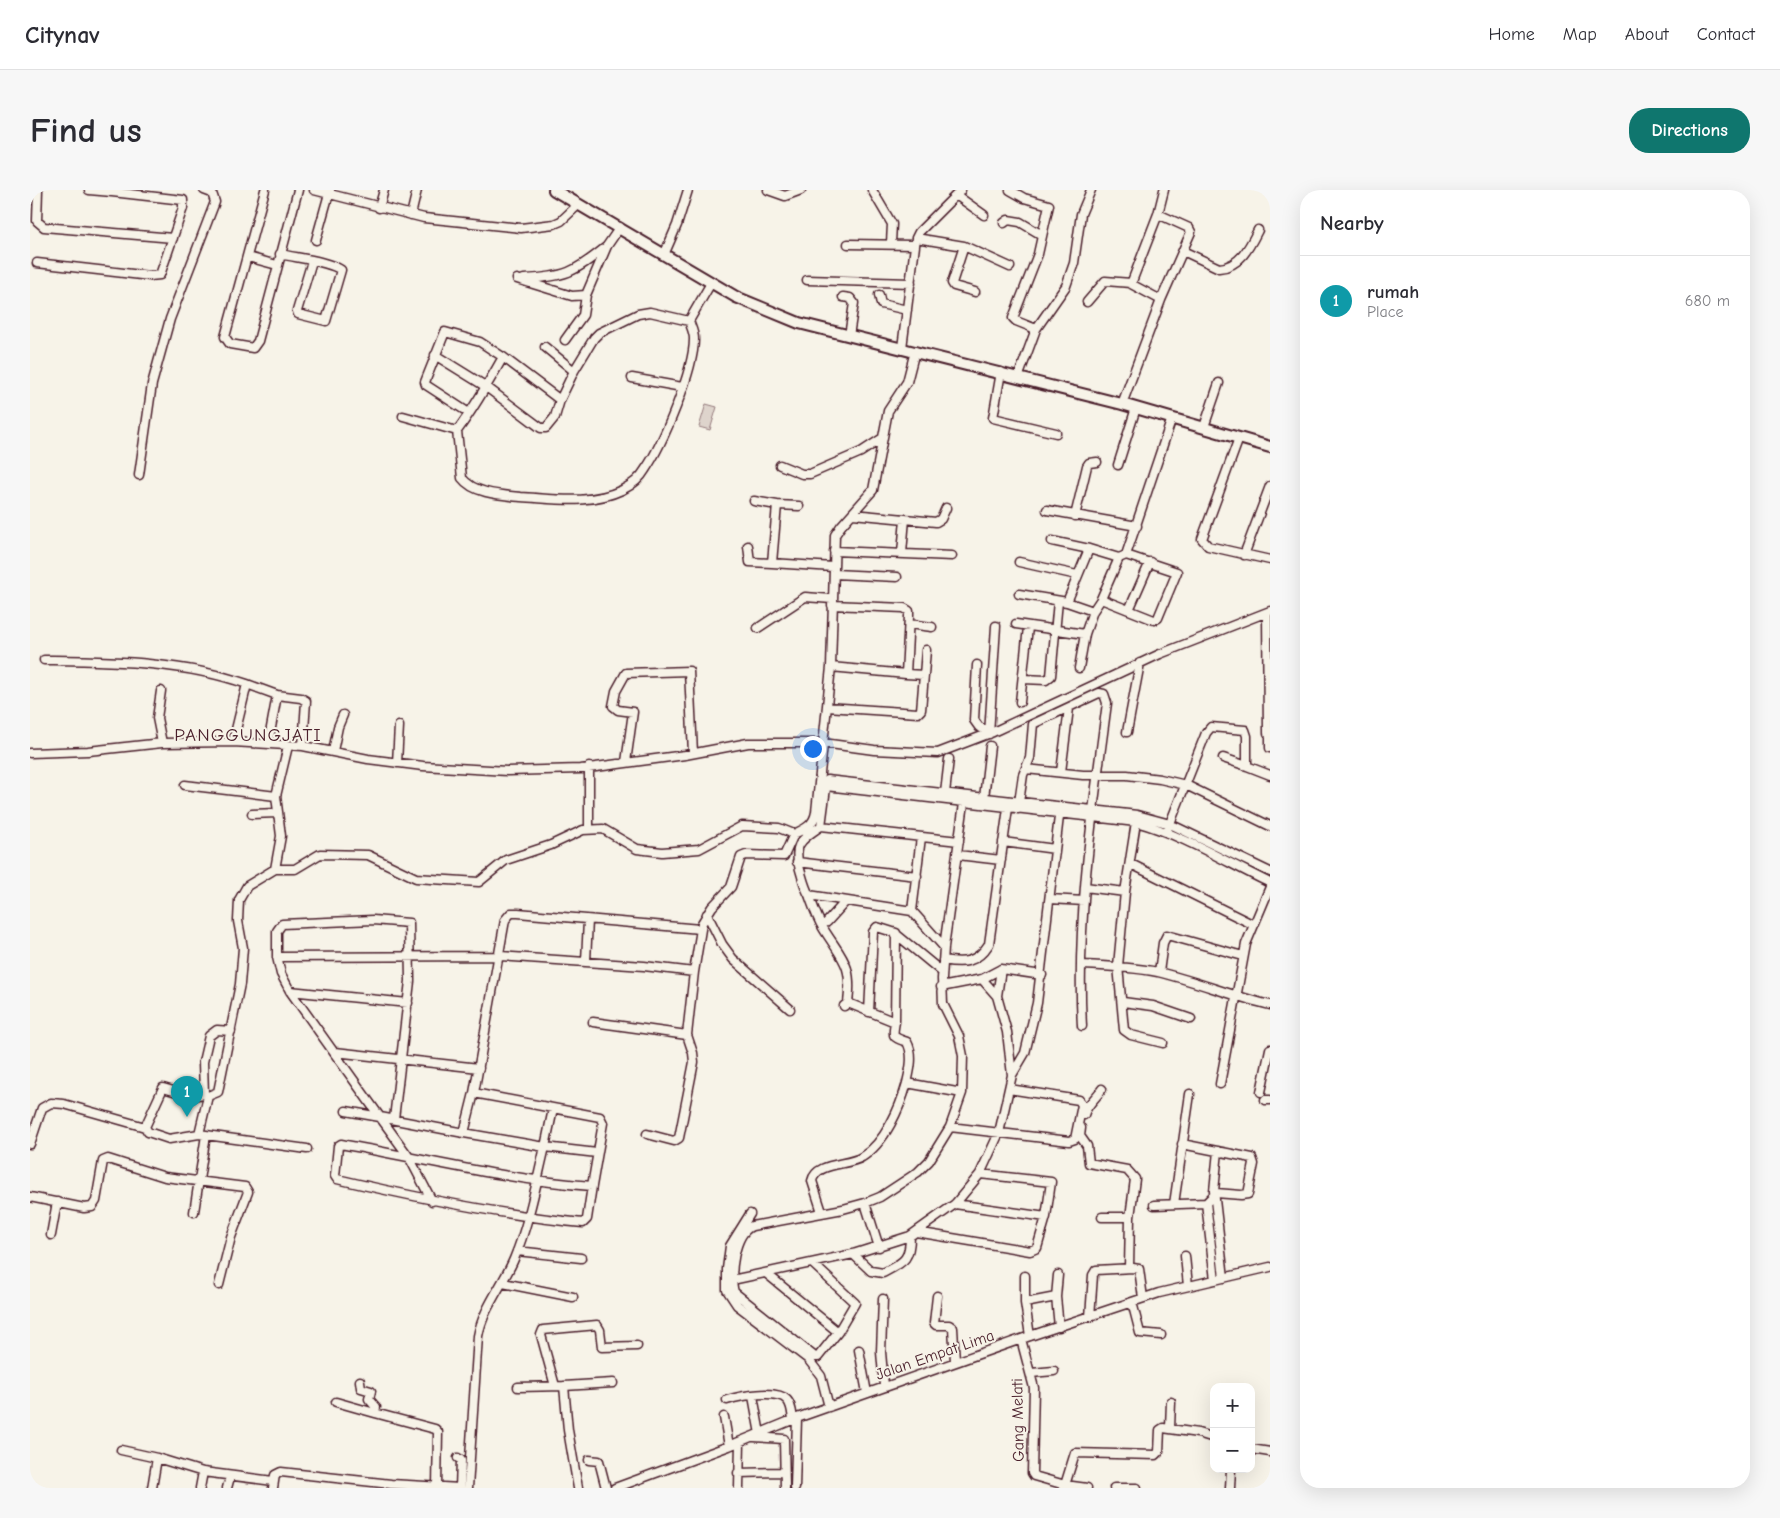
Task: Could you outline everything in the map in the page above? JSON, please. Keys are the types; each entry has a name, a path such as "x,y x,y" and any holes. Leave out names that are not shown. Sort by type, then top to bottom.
{"street":[{"path":"38,190 37,221 44,227 173,238"},
{"path":"37,262 156,277 162,270 183,208 183,200 89,190"},
{"path":"139,475 152,384 170,319 215,202 212,193 204,190"},
{"path":"265,190 225,337 230,344 256,347 298,190"},
{"path":"314,190 330,192 379,208 436,220 533,228 546,227 561,221 579,204"},
{"path":"379,208 384,190"},
{"path":"411,215 417,190"},
{"path":"554,190 711,283 776,314 849,336 1001,372 1122,404 1270,447"},
{"path":"664,255 677,225 686,190"},
{"path":"768,190 785,196 801,190"},
{"path":"872,190 892,224 891,243"},
{"path":"1010,190 1024,198 1049,205 1038,254 1013,318 1036,329"},
{"path":"1018,378 1036,329 1066,286 1074,263 1081,214 1091,190"},
{"path":"1131,283 1158,214 1164,190"},
{"path":"316,240 330,192"},
{"path":"902,348 912,283 915,242 919,232 958,192 984,215"},
{"path":"1122,404 1190,229 1158,214"},
{"path":"1004,223 1008,220 1020,222 1042,235"},
{"path":"565,340 583,315 586,294 607,246 620,228"},
{"path":"1183,251 1220,268 1225,268 1244,254 1258,230"},
{"path":"848,244 915,242 964,246 1010,267"},
{"path":"586,294 572,296 517,279 555,278 571,272 607,246"},
{"path":"964,246 952,283 954,286 975,292"},
{"path":"280,254 312,261 341,270 326,322 298,314 297,311 312,261"},
{"path":"248,257 277,265"},
{"path":"807,280 912,283"},
{"path":"1087,302 1105,281 1131,283 1132,286 1161,300"},
{"path":"503,357 458,431 462,478 466,484 501,495 560,500 590,500 623,490 635,482 645,471 669,425 682,388 694,339 689,321 711,283"},
{"path":"879,295 881,304 907,310"},
{"path":"843,297 850,298 854,303 849,336"},
{"path":"435,356 484,386 541,428 549,426 574,371 594,338 638,314 656,312 689,321"},
{"path":"469,413 426,385 426,379 445,332 480,342 560,400"},
{"path":"545,347 574,371"},
{"path":"647,1134 674,1141 680,1138 694,1062 687,1035 694,972 700,928 707,914 731,887 741,857 746,855 784,856 794,834 810,825 815,817 831,667 833,570 837,530 873,490 881,439 888,411 907,382 915,351"},
{"path":"1001,372 993,416 995,420 1056,432"},
{"path":"632,378 682,388"},
{"path":"1204,427 1219,383"},
{"path":"1118,465 1136,408"},
{"path":"403,416 458,431"},
{"path":"1079,668 1085,634 1093,611 1123,557 1136,526 1172,418"},
{"path":"1239,438 1202,539 1208,546 1270,560"},
{"path":"780,466 802,474 810,474 861,452 881,439"},
{"path":"1075,516 1087,466 1089,463 1097,462"},
{"path":"1244,555 1270,486"},
{"path":"754,501 799,506"},
{"path":"772,563 777,505"},
{"path":"853,514 936,522 941,519 946,508"},
{"path":"1047,510 1136,526"},
{"path":"902,553 905,519"},
{"path":"1052,541 1150,562 1176,572 1156,620 1101,599"},
{"path":"748,546 750,562 897,577"},
{"path":"1022,679 1046,680 1051,676 1055,631 1063,601 1078,575 1089,549"},
{"path":"834,551 952,556"},
{"path":"1019,562 1078,575"},
{"path":"1129,610 1150,562"},
{"path":"1019,594 1063,601 1093,611"},
{"path":"758,628 805,597 832,602 904,608 909,611 906,674"},
{"path":"30,753 88,751 162,743 232,742 303,746 397,763 507,771 589,767 693,753 748,743 824,743 874,750 930,754 950,750 1140,663 1268,612 1270,748"},
{"path":"909,624 932,627"},
{"path":"1016,624 1085,634"},
{"path":"989,732 996,626"},
{"path":"1020,702 1028,627"},
{"path":"827,707 918,713 923,705 926,650"},
{"path":"44,660 129,661 192,668 248,684 277,695 301,698 306,701 303,746"},
{"path":"1127,732 1140,663"},
{"path":"977,665 974,720 979,727 989,732"},
{"path":"831,667 924,675"},
{"path":"626,762 633,712 614,708 613,703 616,691 626,674 689,671 693,753"},
{"path":"232,742 248,684"},
{"path":"161,691 157,718 162,743"},
{"path":"1019,806 1023,775 1030,758 1034,724 1099,693 1106,697 1085,887 1081,965 1082,1026"},
{"path":"268,744 277,695"},
{"path":"1061,772 1069,708"},
{"path":"333,751 338,726 344,715"},
{"path":"397,763 400,726"},
{"path":"1166,833 1206,733 1211,727 1245,730 1247,736 1247,766"},
{"path":"275,869 281,836 276,796 288,746"},
{"path":"984,798 990,746"},
{"path":"1223,758 1270,775"},
{"path":"945,793 949,759"},
{"path":"589,767 589,829"},
{"path":"1026,769 1098,776 1127,775 1186,786 1270,826"},
{"path":"827,783 964,799 1008,808 1019,806"},
{"path":"827,783 945,793 964,799 984,798 1019,806 1060,811 1136,815 1170,824 1270,872"},
{"path":"822,826 827,783"},
{"path":"184,785 276,796"},
{"path":"812,1263 855,1303 838,1332 818,1356 815,1356 734,1292 732,1280 736,1252 740,1239 748,1228 865,1203 902,1184 929,1161 950,1127 962,1093 963,1056 961,1044 943,1004 942,972 964,799"},
{"path":"943,960 960,964 971,961 981,954 989,944 1008,808"},
{"path":"1012,1075 1025,1053 1042,975 1060,811"},
{"path":"252,814 277,813"},
{"path":"1093,814 1136,822 1166,833 1270,885 1246,944 1220,1084"},
{"path":"1136,822 1118,966 1124,1030 1127,1033 1162,1042"},
{"path":"146,1127 163,1088 191,1096 218,1092 238,998 242,957 242,942 238,921 239,900 247,886 275,869 295,869 320,854 368,855 416,878 479,882 506,860 551,845 589,829 610,831 637,849 662,852 698,848 742,826 779,828 794,834"},
{"path":"895,1022 846,1005 851,985 849,969 822,926 808,896 798,862 798,844 822,826 959,841"},
{"path":"912,911 921,837"},
{"path":"1003,842 1055,849"},
{"path":"958,855 1001,860"},
{"path":"798,862 917,876"},
{"path":"1131,864 1254,925"},
{"path":"1085,887 1126,892"},
{"path":"808,896 912,911 944,947"},
{"path":"1050,899 1084,901"},
{"path":"827,922 846,901"},
{"path":"464,1133 479,1068 505,920 511,913 700,928"},
{"path":"707,914 722,944 733,959 790,1009"},
{"path":"394,1118 408,1003 411,956 409,923 373,920 282,924 277,931 277,957 281,974 290,991 409,1157 432,1200"},
{"path":"586,961 588,920"},
{"path":"868,1012 873,932 877,927 895,931 896,934 942,972"},
{"path":"822,1212 812,1181 815,1173 861,1158 869,1152 894,1120 907,1083 912,1058 910,1046 908,1042 896,1039 894,1036 896,934"},
{"path":"1159,972 1163,943 1167,935 1243,956"},
{"path":"277,957 500,956 586,961 694,972"},
{"path":"1081,965 1118,966 1159,972 1236,997 1270,1005"},
{"path":"942,987 982,979 1001,969 1042,975"},
{"path":"732,1280 767,1274 879,1247 913,1234 955,1204 980,1174 999,1134 1012,1075 1010,1052 996,996 1001,969"},
{"path":"982,979 996,996"},
{"path":"290,991 408,1003"},
{"path":"1122,1002 1153,1006 1192,1019"},
{"path":"593,1022 687,1035"},
{"path":"194,1212 200,1181 206,1095 203,1062 209,1036 217,1030 231,1031"},
{"path":"1265,1097 1270,1049"},
{"path":"335,1052 479,1068"},
{"path":"1010,1052 1025,1053"},
{"path":"907,1083 962,1093"},
{"path":"950,1127 1071,1141 1075,1137 1082,1106 1079,1100 1009,1089"},
{"path":"1102,1089 1093,1102 1086,1107 1080,1136 1087,1146 1089,1163 1127,1170 1135,1179 1130,1217 1129,1268"},
{"path":"474,1093 600,1117 603,1123 596,1153 592,1186 586,1222 527,1216 432,1200 335,1178 338,1146 341,1144 537,1180 592,1186"},
{"path":"1174,1204 1190,1094"},
{"path":"30,1144 42,1108 51,1103 64,1104 146,1127 148,1132 169,1139 202,1134 307,1149"},
{"path":"468,1488 478,1336 481,1322 503,1283 517,1251 537,1180 553,1109"},
{"path":"346,1111 394,1118 544,1147 596,1153"},
{"path":"1154,1205 1206,1202 1216,1193 1248,1194 1254,1161 1249,1157 1182,1144"},
{"path":"1218,1151 1216,1193 1224,1278"},
{"path":"30,1197 87,1208 94,1205 104,1161 108,1159 165,1177 245,1187 248,1192 231,1237 219,1285"},
{"path":"913,1234 1030,1251 1040,1246 1051,1182 980,1174"},
{"path":"51,1234 58,1202"},
{"path":"1206,1202 1215,1280"},
{"path":"865,1203 879,1247"},
{"path":"955,1204 1046,1217"},
{"path":"750,1214 730,1246 726,1269 727,1290 737,1305 777,1333 808,1359 822,1376 829,1407"},
{"path":"1102,1217 1130,1217"},
{"path":"853,1254 871,1271 883,1273 906,1259 913,1234"},
{"path":"517,1251 581,1258"},
{"path":"1185,1256 1188,1286"},
{"name":"Jalan Empat Lima","path":"616,1488 740,1442 795,1419 955,1361 1143,1298 1270,1267"},
{"path":"1090,1317 1094,1271 1139,1269 1143,1298"},
{"path":"767,1274 838,1332"},
{"path":"1058,1275 1056,1297 1059,1327"},
{"path":"1025,1276 1024,1303 1030,1336"},
{"path":"503,1283 573,1296"},
{"path":"937,1296 934,1323 936,1325 950,1325 952,1328 955,1361"},
{"path":"1024,1303 1056,1297"},
{"path":"883,1299 882,1352 884,1386"},
{"path":"1132,1302 1140,1333 1161,1335"},
{"path":"554,1386 541,1335 544,1330 597,1326 600,1330 602,1347 637,1346"},
{"name":"Gang Melati","path":"1021,1339 1031,1373 1034,1397 1032,1472 1034,1476 1061,1485"},
{"path":"859,1350 866,1393"},
{"path":"1031,1373 1054,1371"},
{"path":"360,1381 361,1388 371,1390 369,1399 376,1407 374,1413"},
{"path":"518,1388 613,1383"},
{"path":"564,1386 568,1430 578,1488"},
{"path":"727,1400 767,1394 787,1400 795,1419 795,1488"},
{"path":"753,1396 757,1435 784,1440 785,1488"},
{"path":"336,1402 435,1429 438,1432 437,1486"},
{"path":"1170,1428 1171,1402"},
{"path":"724,1417 729,1446"},
{"path":"1088,1488 1061,1485 1075,1454 1156,1455 1159,1452 1160,1430 1170,1428 1210,1437"},
{"path":"738,1488 740,1442"},
{"path":"121,1450 157,1458 203,1472 273,1485 275,1475 281,1472 373,1482 460,1488 461,1460 458,1458"},
{"path":"1255,1450 1270,1452"},
{"path":"152,1488 157,1458"},
{"path":"589,1460 599,1461 606,1488"},
{"path":"200,1488 203,1472"},
{"path":"738,1472 784,1472"},
{"path":"1230,1488 1231,1473"},
{"path":"227,1488 230,1477"},
{"path":"1114,1488 1137,1488"}],"shaded area":[{"path":"706,404 717,407 710,430 699,427"}],"place":[{"name":"rumah","path":"187,1117"}],"district":[{"name":"PANGGUNGJATI","path":"248,735"}]}
